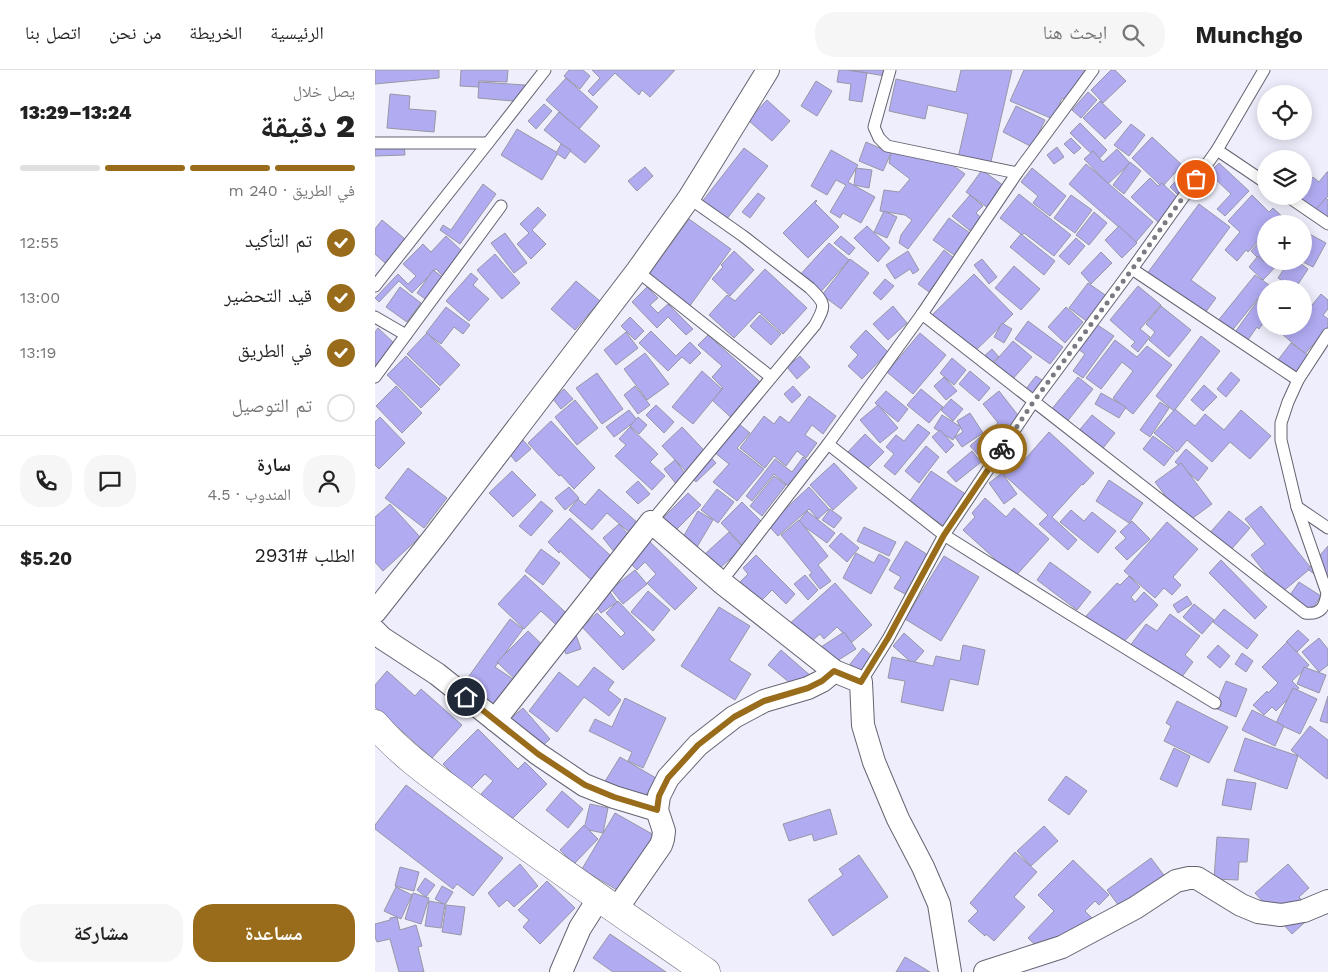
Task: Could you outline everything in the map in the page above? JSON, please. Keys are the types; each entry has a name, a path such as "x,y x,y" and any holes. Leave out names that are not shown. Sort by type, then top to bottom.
{"main road":[{"path":"375,724 386,737 422,768 489,819 706,972"}],"street":[{"path":"375,612 398,585 637,271 689,198 768,70"},
{"path":"495,720 651,522 721,582 834,671 861,682 863,725 873,762 897,819 923,867 939,904 950,972"},
{"path":"375,631 382,638 437,674 538,754 585,785 614,797 657,810"},
{"path":"561,972 580,928 607,904 661,845 664,831 657,810 659,796 668,778 698,745 734,717 764,701 808,688 822,681 834,671"},
{"path":"985,972 1062,946 1135,908 1176,881 1189,878 1197,878 1241,906 1258,912 1281,915 1304,911 1328,901"}],"lane":[{"path":"375,286 545,70"},
{"path":"890,70 874,127 879,138 887,146 1017,173"},
{"path":"721,582 828,444 922,314 1017,173 1093,70"},
{"path":"861,682 888,638 944,535 1034,401 1133,268 1217,150 1264,70"},
{"path":"375,144 488,143"},
{"path":"1217,150 1257,177"},
{"path":"651,522 815,325 822,312 823,305 820,298 810,288 743,236 689,198"},
{"path":"1300,205 1328,224"},
{"path":"375,378 501,206"},
{"path":"1133,268 1298,380"},
{"path":"637,271 771,377"},
{"path":"922,314 1305,613 1313,614 1321,610 1326,604 1327,593 1297,507 1281,440 1281,423 1298,380 1328,334"},
{"path":"375,317 406,336"},
{"path":"828,444 944,535 1215,703"},
{"path":"1297,507 1328,528"}],"building":[{"path":"375,70 439,70 439,78 375,84"},
{"path":"461,70 508,70 507,82 479,81 479,87 460,86"},
{"path":"569,70 583,70 590,76 580,89 564,76"},
{"path":"592,70 675,70 650,97 642,90 639,95 615,73 593,96 588,91 600,78"},
{"path":"839,70 867,73 862,102 849,100 851,84 837,82"},
{"path":"850,70 886,70 885,76"},
{"path":"961,70 1012,70 990,166 958,158 968,114 928,105 925,119 889,111 896,79 956,92"},
{"path":"1024,70 1087,70 1073,103 1062,98 1053,119 1010,101"},
{"path":"1111,70 1115,70 1126,81 1103,103 1091,90"},
{"path":"566,78 598,107 579,129 546,100"},
{"path":"816,81 832,91 817,116 801,106"},
{"path":"479,82 525,85 524,102 478,98"},
{"path":"1088,92 1097,100 1081,118 1072,110"},
{"path":"390,94 410,96 409,109 436,111 434,132 387,128"},
{"path":"767,100 790,121 772,141 748,120"},
{"path":"1100,101 1122,122 1105,139 1083,118"},
{"path":"544,104 552,111 536,129 528,121"},
{"path":"1016,106 1045,120 1032,147 1003,132"},
{"path":"559,112 600,146 585,163 544,130"},
{"path":"1080,123 1107,150 1098,160 1070,133"},
{"path":"1131,124 1145,135 1129,156 1114,145"},
{"path":"517,129 558,153 542,180 501,155"},
{"path":"1152,137 1182,165 1162,187 1132,158"},
{"path":"1071,138 1081,148 1074,154 1064,144"},
{"path":"866,142 891,153 883,171 859,161"},
{"path":"404,143 405,155 375,156 375,145"},
{"path":"561,144 571,150 565,159 556,153"},
{"path":"1057,147 1064,157 1054,164 1047,155"},
{"path":"744,148 768,166 722,225 698,207"},
{"path":"1117,149 1130,163 1108,184 1084,159 1093,151 1103,162"},
{"path":"831,150 858,165 848,182 875,197 861,223 843,213 840,218 830,212 846,185 836,180 827,195 811,186"},
{"path":"891,151 948,162 965,174 908,249 899,243 901,235 912,220 905,215 880,211 884,190 899,192 910,179 889,163"},
{"path":"1130,162 1141,171 1124,194 1113,185"},
{"path":"1219,163 1249,191 1225,216 1217,209 1231,194 1209,173"},
{"path":"1086,164 1153,222 1136,242 1069,184"},
{"path":"645,167 653,176 637,191 628,181"},
{"path":"1190,167 1200,176 1180,197 1170,187"},
{"path":"856,168 872,170 869,188 854,185"},
{"path":"1032,168 1066,196 1050,216 1033,203 1038,196 1021,182"},
{"path":"982,170 1004,186 988,208 966,192"},
{"path":"1328,172 1328,196 1315,213 1304,205 1312,205 1313,177 1319,182"},
{"path":"1150,178 1158,186 1162,183 1181,201 1159,223 1131,197"},
{"path":"483,184 496,194 460,244 440,230 443,225 451,230"},
{"path":"758,193 765,198 750,218 742,212"},
{"path":"1019,194 1071,235 1054,256 1024,233 1022,235 1000,218"},
{"path":"970,195 983,206 976,213 985,221 974,234 952,216"},
{"path":"1071,195 1092,210 1075,233 1054,218"},
{"path":"1252,195 1257,200 1257,205 1262,205 1269,212 1273,208 1281,215 1257,215 1257,242 1248,252 1246,250 1237,261 1225,250 1240,232 1228,221"},
{"path":"1326,198 1328,200 1328,228 1312,214"},
{"path":"816,200 815,203 839,227 808,258 783,233"},
{"path":"1199,204 1230,227 1191,280 1216,298 1202,317 1146,275"},
{"path":"538,207 546,215 532,230 546,244 531,259 517,244 529,233 520,224"},
{"path":"884,211 897,217 887,238 874,232"},
{"path":"1094,212 1107,223 1089,245 1076,235"},
{"path":"949,218 970,233 954,255 933,240"},
{"path":"689,219 731,249 689,307 647,277"},
{"path":"382,220 405,239 385,263 375,254 375,229"},
{"path":"867,226 890,248 878,262 854,238"},
{"path":"1119,226 1137,243 1122,258 1105,240"},
{"path":"505,233 527,263 514,273 491,243"},
{"path":"1021,234 1055,261 1044,275 1010,247"},
{"path":"1312,235 1326,243 1312,266"},
{"path":"446,236 464,253 443,276 436,269 412,293 399,281 379,302 375,298 398,274 408,284 416,276 403,264 423,244 431,252"},
{"path":"841,236 855,248 849,255 834,243"},
{"path":"1076,238 1085,246 1069,265 1059,256"},
{"path":"829,243 849,260 818,295 798,277"},
{"path":"1257,244 1257,257 1251,251"},
{"path":"944,250 954,258 929,292 918,284"},
{"path":"734,251 754,270 730,296 712,279 723,267 721,265"},
{"path":"908,251 919,270 913,274 910,269 895,279 886,265"},
{"path":"1101,252 1112,263 1091,284 1081,273"},
{"path":"495,254 520,283 502,299 477,270"},
{"path":"1257,257 1257,270 1272,270 1263,280 1249,267"},
{"path":"850,259 869,273 841,309 822,295"},
{"path":"982,259 997,277 989,284 974,265"},
{"path":"1014,266 1040,289 1021,310 995,288"},
{"path":"765,269 807,308 783,334 759,312 734,338 709,315 727,295 735,301"},
{"path":"433,270 448,281 432,304 417,293"},
{"path":"1283,270 1307,270 1301,280 1281,280 1278,278"},
{"path":"471,273 478,279 473,285 489,299 469,321 446,301"},
{"path":"974,274 1013,314 970,356 931,316"},
{"path":"1255,275 1262,280 1257,280 1257,300 1230,333 1217,322"},
{"path":"885,279 894,286 881,300 873,293"},
{"path":"576,281 600,301 575,330 551,309"},
{"path":"1088,283 1108,297 1089,323 1069,308"},
{"path":"1138,286 1161,305 1140,329 1150,337 1138,352 1131,346 1135,342 1110,320"},
{"path":"400,287 421,303 407,322 386,307"},
{"path":"647,287 658,298 650,305 658,313 668,304 693,329 686,335 668,317 657,328 632,302"},
{"path":"1321,294 1328,300 1328,309 1323,315 1328,319 1328,327 1305,354 1283,335 1312,335 1312,305"},
{"path":"1257,302 1257,327 1245,344 1233,335"},
{"path":"893,306 907,323 888,340 873,324"},
{"path":"1161,306 1191,330 1169,357 1149,340 1155,332 1146,324"},
{"path":"446,307 470,325 463,334 454,327 441,344 426,333"},
{"path":"1066,307 1083,322 1065,343 1048,327"},
{"path":"760,315 781,334 771,345 750,326"},
{"path":"630,317 644,331 635,340 621,326"},
{"path":"1028,321 1063,347 1050,364 1015,339"},
{"path":"1093,322 1114,336 1083,378 1073,371 1085,354 1075,347"},
{"path":"1002,323 1012,329 1004,343 994,337"},
{"path":"378,328 395,344 375,366 375,332"},
{"path":"866,330 888,352 862,379 848,366 858,355 850,347"},
{"path":"651,331 676,356 690,342 701,353 690,364 682,357 668,371 639,343"},
{"path":"626,332 638,348 616,365 604,350"},
{"path":"427,333 460,365 440,386 407,354"},
{"path":"920,333 946,355 913,394 887,372"},
{"path":"708,335 768,389 737,423 712,400 723,388 712,377 722,366 698,345"},
{"path":"1201,336 1220,351 1174,411 1156,396"},
{"path":"1115,340 1137,357 1147,346 1172,365 1133,414 1113,398 1133,371 1122,362 1101,389 1086,378"},
{"path":"1013,341 1032,357 1011,381 992,365"},
{"path":"1291,343 1309,356 1296,373 1278,360"},
{"path":"992,349 999,357 989,365 982,358"},
{"path":"645,353 669,384 647,400 624,369"},
{"path":"406,356 440,389 421,408 387,375"},
{"path":"800,356 810,367 797,379 787,367"},
{"path":"952,358 966,370 954,385 940,373"},
{"path":"702,371 722,389 693,424 672,407"},
{"path":"970,371 990,388 979,401 959,384"},
{"path":"1231,372 1240,380 1226,397 1217,389"},
{"path":"597,373 623,409 602,424 576,388"},
{"path":"1036,376 1042,380 1032,395 1025,390"},
{"path":"944,377 957,391 946,400 934,386"},
{"path":"1078,377 1093,389 1066,423 1051,410"},
{"path":"1204,385 1217,397 1203,411 1191,400"},
{"path":"396,386 422,413 402,433 376,406"},
{"path":"635,386 650,405 638,414 624,395"},
{"path":"793,386 801,395 792,403 784,394"},
{"path":"564,389 573,399 561,409 553,399"},
{"path":"921,389 943,407 929,423 907,405"},
{"path":"886,391 908,409 898,422 875,403"},
{"path":"999,391 1021,419 1000,436 993,427 998,423 983,404"},
{"path":"1101,393 1126,407 1119,418 1095,404"},
{"path":"809,396 836,416 823,434 812,425 805,435 817,443 806,458 797,451 786,466 774,456 765,468 740,448 764,416 774,424 780,416 789,423"},
{"path":"951,399 963,409 953,421 941,410"},
{"path":"575,400 598,428 577,445 555,417"},
{"path":"1160,402 1169,408 1150,437 1140,430"},
{"path":"656,405 674,422 664,433 646,415"},
{"path":"878,405 898,428 880,443 860,420"},
{"path":"1175,409 1195,426 1205,414 1224,430 1241,410 1271,436 1250,459 1230,442 1212,462 1187,440 1177,452 1154,433"},
{"path":"629,410 637,420 614,437 606,427"},
{"path":"970,413 983,433 962,447 955,437 963,432 957,421"},
{"path":"942,415 961,427 953,440 934,428"},
{"path":"1092,415 1115,433 1100,452 1077,433"},
{"path":"380,417 405,443 379,469 375,465 375,422"},
{"path":"638,417 647,425 639,434 630,426"},
{"path":"551,421 595,468 574,489 528,443"},
{"path":"738,423 750,433 737,448 764,469 737,501 713,482 729,464 714,452"},
{"path":"918,424 930,433 895,475 884,466 894,454 886,447 896,435 904,441"},
{"path":"630,427 658,454 650,462 665,476 652,490 615,456 626,445 619,439"},
{"path":"682,427 716,463 696,482 662,446"},
{"path":"940,430 954,445 946,453 932,437"},
{"path":"988,430 997,440 979,456 970,446"},
{"path":"1049,432 1094,473 1052,517 1077,540 1068,550 1039,524 1048,515 1003,474 1015,460 1020,465"},
{"path":"865,434 884,452 865,471 846,454"},
{"path":"1153,436 1175,452 1164,466 1143,449"},
{"path":"522,439 531,449 516,462 508,452"},
{"path":"926,446 939,457 919,483 905,471"},
{"path":"1186,449 1208,468 1198,481 1175,462"},
{"path":"972,451 981,462 956,482 947,472"},
{"path":"803,457 812,464 792,489 774,474 752,501 746,496 775,459 792,472"},
{"path":"675,460 688,477 677,485 664,469"},
{"path":"834,463 857,488 833,510 810,485"},
{"path":"1181,463 1212,504 1186,523 1155,482"},
{"path":"408,468 447,498 424,528 385,498"},
{"path":"512,471 536,495 513,517 489,493"},
{"path":"931,471 970,497 948,529 909,502"},
{"path":"1002,473 1017,494 1004,504 989,483"},
{"path":"774,476 786,485 762,516 750,506"},
{"path":"1109,480 1143,503 1129,523 1096,501"},
{"path":"638,481 650,494 638,504 626,492"},
{"path":"569,487 579,498 565,510 555,498"},
{"path":"809,487 829,509 818,519 809,509 778,536 768,525"},
{"path":"599,489 639,524 631,534 607,513 592,530 569,510 578,499 585,505"},
{"path":"717,489 734,502 718,523 701,510"},
{"path":"688,493 701,505 674,532 661,520"},
{"path":"985,498 1006,517 1014,508 1049,539 1013,579 993,561 995,559 963,530 975,517 972,513"},
{"path":"541,501 553,511 531,536 519,526"},
{"path":"742,502 765,525 743,546 721,523"},
{"path":"390,504 420,537 383,571 375,562 375,517"},
{"path":"1261,506 1311,568 1281,593 1251,555 1265,544 1245,519"},
{"path":"830,509 842,518 834,528 822,520"},
{"path":"1071,510 1084,521 1092,512 1116,531 1098,553 1060,522"},
{"path":"698,511 713,520 697,547 682,539"},
{"path":"807,511 835,533 827,543 798,522"},
{"path":"1229,511 1250,528 1229,552 1208,535"},
{"path":"570,518 611,556 600,588 548,542"},
{"path":"799,520 828,556 818,565 831,581 820,589 809,575 812,573 781,535"},
{"path":"1132,521 1150,539 1127,560 1115,548 1126,538 1120,532"},
{"path":"1167,522 1198,549 1173,577 1181,585 1172,595 1164,588 1155,598 1124,571"},
{"path":"619,524 632,539 615,553 603,538"},
{"path":"864,527 896,542 889,556 857,541"},
{"path":"729,532 743,547 719,569 705,554"},
{"path":"841,533 859,548 847,562 829,546"},
{"path":"646,538 697,588 675,610 647,583 656,574 645,562 637,570 626,559"},
{"path":"906,541 928,555 905,594 894,588 901,577 889,570"},
{"path":"1328,546 1328,586 1308,569"},
{"path":"541,549 560,563 543,585 525,571"},
{"path":"856,553 874,563 879,554 890,560 871,594 843,578"},
{"path":"756,555 795,594 786,604 772,590 759,603 739,583 748,574 743,568"},
{"path":"944,556 979,577 941,641 905,619"},
{"path":"1221,560 1267,607 1255,619 1209,573"},
{"path":"1050,562 1091,592 1077,610 1037,580"},
{"path":"635,570 647,584 623,604 611,589"},
{"path":"525,575 574,620 563,631 541,611 524,629 498,604"},
{"path":"805,575 818,590 808,600 794,584"},
{"path":"1129,576 1140,587 1131,597 1135,602 1144,592 1158,605 1119,647 1086,616 1117,583 1120,585"},
{"path":"1299,582 1321,596 1310,613 1288,598"},
{"path":"835,583 872,625 852,642 837,627 824,639 820,634 805,647 787,626"},
{"path":"648,591 670,610 653,631 631,612"},
{"path":"610,592 617,602 601,613 594,603"},
{"path":"1187,596 1192,604 1178,613 1173,605"},
{"path":"618,601 655,640 623,670 582,627 597,613 621,637 625,633 606,613"},
{"path":"1194,604 1214,620 1202,634 1183,617"},
{"path":"719,607 750,626 729,660 751,674 735,700 681,666"},
{"path":"1224,609 1258,635 1247,649 1213,622"},
{"path":"1170,614 1200,636 1185,655 1193,662 1175,686 1127,650 1146,624 1157,631"},
{"path":"510,619 523,629 495,667 519,683 497,714 464,683"},
{"path":"1298,630 1309,640 1297,652 1286,642"},
{"path":"528,631 553,655 522,686 497,662"},
{"path":"844,632 856,649 829,666 818,649"},
{"path":"904,633 924,651 913,664 893,646"},
{"path":"576,635 581,649 566,654 561,641"},
{"path":"1319,638 1328,649 1328,665 1319,672 1302,652"},
{"path":"1287,642 1309,665 1292,681 1299,688 1276,711 1272,707 1264,715 1253,705 1278,683 1262,667"},
{"path":"963,645 985,650 978,685 950,679 943,711 901,702 905,681 888,678 892,657 933,666 936,656 960,661"},
{"path":"1218,645 1230,656 1220,668 1207,657"},
{"path":"863,648 874,658 861,673 850,664"},
{"path":"781,650 812,677 800,691 768,665"},
{"path":"1242,653 1253,661 1246,672 1235,664"},
{"path":"594,667 614,682 608,690 621,700 609,716 584,697 557,732 529,711 559,672 578,687"},
{"path":"1304,667 1326,675 1319,693 1297,684"},
{"path":"387,671 415,696 421,689 462,725 432,758 375,707 375,685"},
{"path":"1226,681 1247,689 1236,717 1215,708"},
{"path":"1293,688 1317,699 1300,734 1276,723"},
{"path":"1328,696 1328,723 1320,721"},
{"path":"625,698 666,718 643,768 628,761 632,752 589,731 595,719 612,727"},
{"path":"1177,701 1228,727 1209,763 1164,741 1171,726 1166,723"},
{"path":"523,708 550,739 538,750 510,719"},
{"path":"1252,710 1284,726 1275,746 1242,730"},
{"path":"1310,726 1328,740 1327,779 1291,750"},
{"path":"478,729 518,769 525,762 547,784 509,822 481,794 493,781 485,774 469,790 443,764"},
{"path":"1245,738 1298,756 1287,789 1234,771"},
{"path":"1174,748 1190,756 1177,787 1160,779"},
{"path":"620,757 656,778 641,804 604,783"},
{"path":"1066,776 1087,791 1069,815 1048,800"},
{"path":"1227,779 1256,783 1251,810 1222,805"},
{"path":"406,785 503,858 473,896 457,884 453,889 375,829 375,825"},
{"path":"562,791 583,809 568,828 546,810"},
{"path":"590,804 608,808 603,833 584,829"},
{"path":"830,809 837,834 814,841 812,834 789,841 783,824"},
{"path":"615,813 661,839 636,882 625,876 617,890 582,869"},
{"path":"584,825 598,839 574,864 560,850"},
{"path":"1044,826 1058,841 1031,866 1017,851"},
{"path":"1217,837 1249,839 1247,862 1239,862 1238,880 1214,879"},
{"path":"1015,852 1037,872 1014,897 1025,907 994,941 986,934 985,936 968,921 978,911 970,903"},
{"path":"859,855 888,897 833,936 808,900 843,875 839,869"},
{"path":"1151,858 1169,882 1125,914 1107,890"},
{"path":"1073,860 1109,895 1099,905 1095,901 1085,911 1093,919 1052,961 1028,938 1054,911 1038,895"},
{"path":"520,864 538,886 514,907 507,900 499,907 488,893"},
{"path":"1288,864 1309,888 1299,897 1314,914 1292,934 1255,893"},
{"path":"400,867 419,872 414,891 395,886"},
{"path":"425,878 435,885 426,897 417,890"},
{"path":"547,881 575,908 540,944 523,927 529,920 518,910"},
{"path":"442,886 453,892 445,905 435,899"},
{"path":"396,887 412,895 401,919 384,911"},
{"path":"413,893 429,898 421,924 405,919"},
{"path":"429,901 445,904 441,928 425,926"},
{"path":"446,905 465,907 461,935 442,932"},
{"path":"397,917 400,930 416,925 422,946 418,947 424,972 399,972 390,939 377,942 375,924"},
{"path":"610,934 666,972 613,972 593,958"},
{"path":"905,957 930,972 896,972"}],"way so far":[{"path":"1002,449 1034,401 1133,268 1196,179"}],"route":[{"path":"466,697 538,754 585,785 614,797 657,810 659,796 668,778 698,745 734,717 764,701 808,688 822,681 834,671 861,682 888,638 944,535 1002,449"}]}
